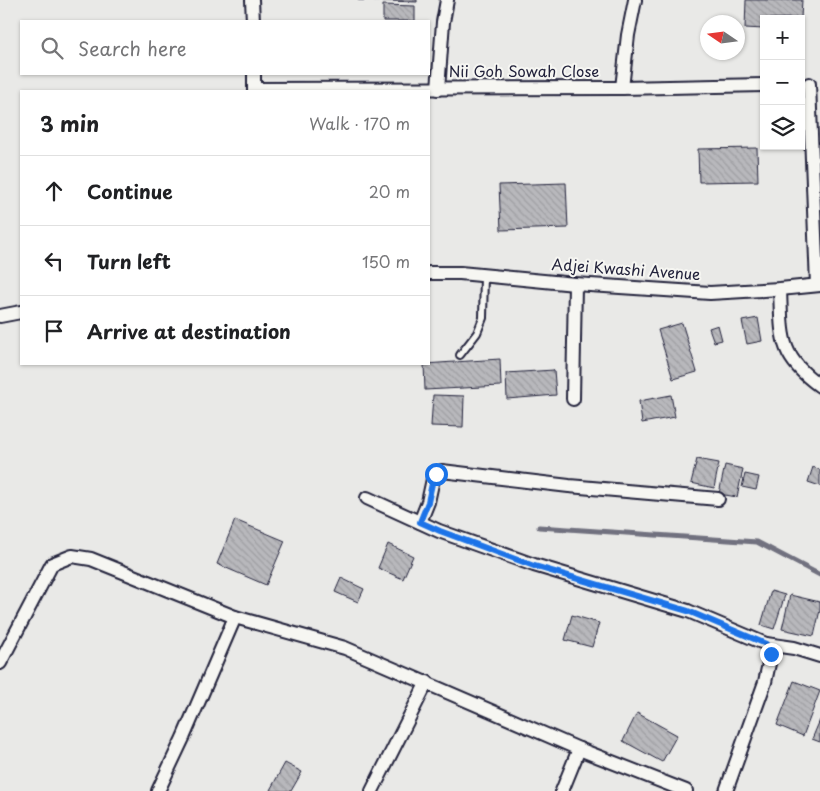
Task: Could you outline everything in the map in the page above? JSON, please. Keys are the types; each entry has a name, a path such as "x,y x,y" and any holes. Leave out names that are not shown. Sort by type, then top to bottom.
{"street":[{"path":"252,0 253,20"},
{"path":"438,89 443,22 447,0"},
{"path":"622,88 628,35 635,0"},
{"path":"254,75 254,90"},
{"path":"810,84 819,285"},
{"name":"Nii Goh Sowah Close","path":"254,90 622,88 760,85"},
{"name":"Adjei Kwashi Avenue","path":"430,273 484,275 575,284 710,292 819,285"},
{"path":"573,399 575,284"},
{"path":"780,289 782,338 792,360 808,377 820,386"},
{"path":"0,316 20,312"},
{"path":"420,522 428,502 433,479 436,474 442,471 569,486 718,499"},
{"path":"367,498 440,531 534,566 688,611 766,644 794,648 820,656"},
{"path":"0,663 52,564 72,556 91,559 235,617 345,648 579,749 686,791"},
{"path":"158,791 235,617"},
{"path":"726,791 765,682 771,654 766,644"},
{"path":"372,791 427,682"},
{"path":"562,791 579,749"}],"lane":[{"path":"460,355 477,333 483,318 484,275"}],"building":[{"path":"358,0 417,0 417,2"},
{"path":"746,0 802,0 801,15 760,15 760,29 745,28"},
{"path":"383,5 415,6 415,20 383,20"},
{"path":"757,148 758,181 699,182 698,149"},
{"path":"566,183 568,228 501,230 499,185"},
{"path":"758,318 762,341 747,344 742,321"},
{"path":"682,323 697,372 673,379 658,330"},
{"path":"718,325 722,340 714,342 709,328"},
{"path":"500,359 501,386 425,390 424,365"},
{"path":"554,370 556,395 507,399 506,373"},
{"path":"433,395 464,396 463,427 431,426"},
{"path":"671,395 675,417 642,423 639,401"},
{"path":"697,459 719,463 714,488 691,483"},
{"path":"725,465 743,469 737,497 719,494"},
{"path":"813,467 820,470 820,486 808,482"},
{"path":"745,474 759,477 756,490 742,487"},
{"path":"235,520 285,541 266,585 217,564"},
{"path":"388,544 413,556 403,579 378,568"},
{"path":"341,578 364,589 358,602 335,592"},
{"path":"771,591 785,595 774,629 761,625"},
{"path":"790,595 820,602 814,636 782,629"},
{"path":"572,615 599,623 592,647 565,640"},
{"path":"794,681 820,691 803,736 777,725"},
{"path":"637,713 677,735 662,762 623,741"},
{"path":"820,720 820,742 812,739"},
{"path":"285,763 302,772 291,791 271,791 270,790"}],"waterway":[{"path":"539,527 757,542 820,575"}],"route":[{"path":"436,474 420,522 534,566 688,611 766,644 771,654"}]}
